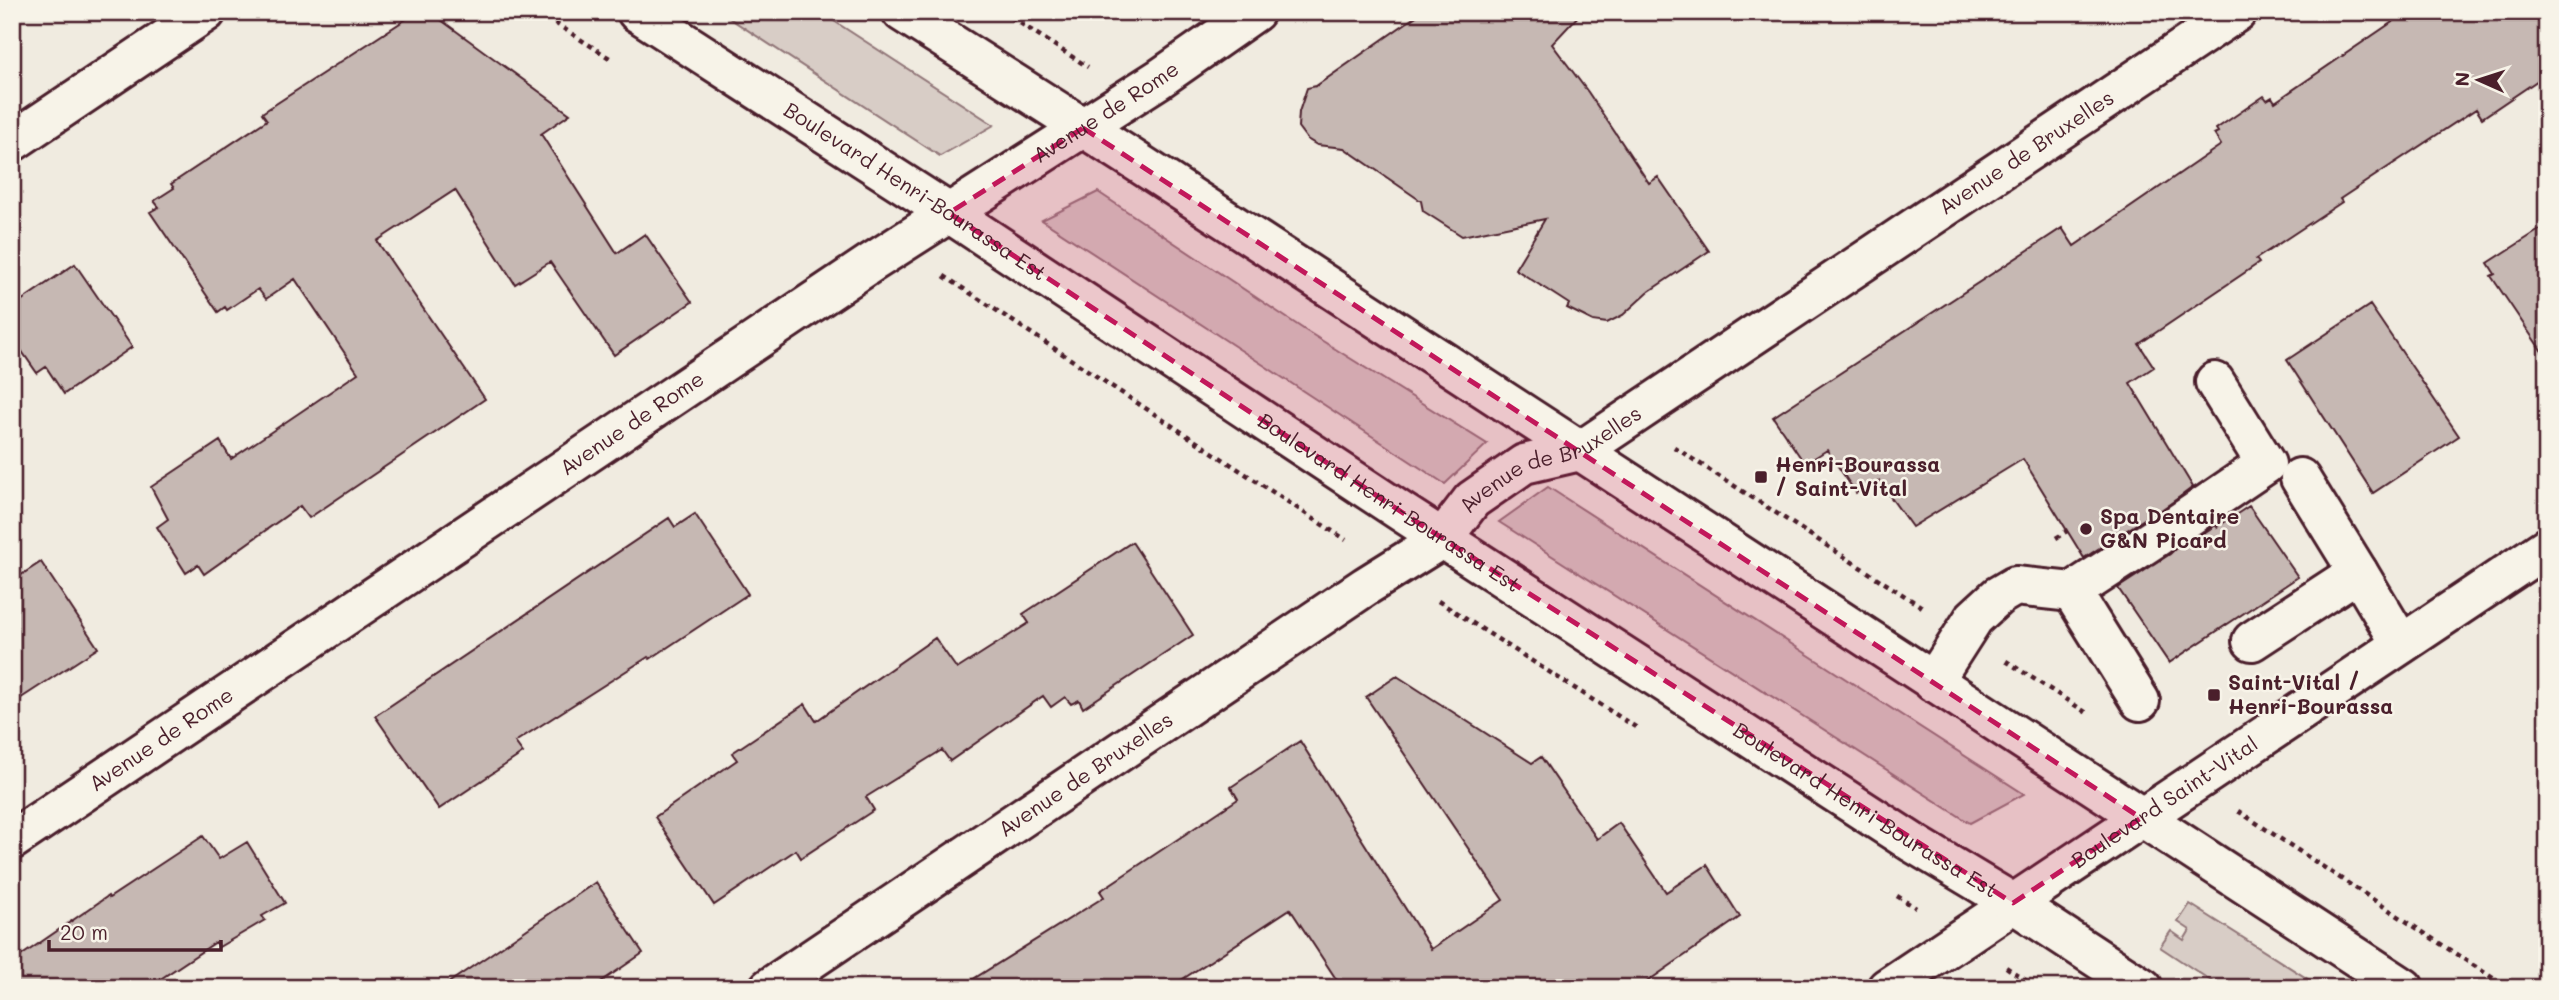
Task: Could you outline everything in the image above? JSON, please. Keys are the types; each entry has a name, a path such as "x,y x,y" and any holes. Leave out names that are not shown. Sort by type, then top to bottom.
{"street":[{"path":"12,142 206,12"},
{"name":"Boulevard Henri-Bourassa Est","path":"637,12 1913,843 2013,903 2143,988"},
{"path":"902,12 2404,988"},
{"name":"Avenue de Rome","path":"12,840 872,263 1083,128 1255,12"},
{"name":"Avenue de Bruxelles","path":"769,988 1357,592 1443,538 1472,500 1524,464 1580,451 2237,12"},
{"path":"1933,682 1974,618 1998,596 2015,586 2072,592 2266,464 2215,382"},
{"path":"2300,478 2401,644"},
{"name":"Boulevard Saint-Vital","path":"1887,988 2547,547"},
{"path":"2252,641 2358,572"},
{"path":"2072,592 2140,701"}],"path":[{"path":"1003,12 1077,60"},
{"path":"958,285 1322,525"},
{"path":"1679,450 1924,609"},
{"path":"2008,663 2089,715"},
{"path":"2289,846 2508,988"},
{"path":"2021,977 2037,988"}],"highlighted area":[{"path":"1083,128 2141,818 2013,903 1403,513 949,213"}],"shaded area":[{"path":"720,12 820,12 994,125 940,156"},
{"path":"1098,192 1305,330 1487,444 1445,484 1042,220"},
{"path":"1548,487 2024,794 1970,823 1499,522"},
{"path":"2190,904 2322,988 2222,988 2160,947 2171,931 2184,940 2190,930 2178,922"}],"building":[{"path":"417,12 430,12 570,114 541,134 617,253 645,234 692,302 614,355 550,262 515,284 455,190 377,241 485,399 309,518 300,506 204,574 198,565 186,573 157,527 168,519 151,487 220,441 231,459 358,373 295,279 266,299 258,289 227,310 225,307 218,312 150,212 159,207 154,201 174,188 171,184 267,120 262,113"},
{"path":"1422,12 1582,12 1552,44 1649,183 1658,177 1709,251 1648,292 1623,315 1607,323 1593,321 1567,308 1569,304 1515,269 1545,219 1462,236 1423,211 1421,201 1344,148 1317,145 1307,139 1298,127 1299,112 1307,88 1316,86"},
{"path":"2407,12 2547,12 2547,74 2482,118 2476,109 2340,199 2342,202 2256,259 2259,263 2139,344 2154,367 2130,383 2193,487 2157,514 2146,518 2084,558 2023,459 1912,527 1879,481 1856,493 1827,450 1805,464 1773,417 2062,228 2074,246 2221,145 2214,134 2218,132 2216,129 2264,96 2267,100 2272,97 2275,102"},
{"path":"2547,225 2547,359 2491,276 2495,274 2488,263"},
{"path":"75,264 132,347 64,394 46,367 37,373 12,337 12,307"},
{"path":"2370,305 2459,436 2373,493 2287,360"},
{"path":"2249,506 2298,577 2169,663 2118,588 2176,548 2216,525 2217,527"},
{"path":"695,514 748,594 650,659 648,657 515,742 523,753 439,809 375,716 669,518 675,527"},
{"path":"1132,542 1193,635 1083,708 1079,700 1071,704 1065,697 1051,707 1043,696 950,761 942,750 866,797 874,810 801,858 796,850 714,905 655,817 737,760 732,753 805,704 816,721 935,638 957,669 1029,623 1023,614"},
{"path":"41,562 98,648 12,704 12,581"},
{"path":"1397,676 1532,763 1541,757 1597,839 1619,823 1666,892 1707,865 1740,917 1638,988 1342,988 1290,909 1169,988 959,988 1104,897 1100,891 1238,799 1231,787 1300,741 1431,949 1503,900 1366,697"},
{"path":"203,836 219,859 247,842 285,903 262,916 265,920 219,947 216,942 147,988 12,988 12,962 108,896 109,898"},
{"path":"596,882 643,953 592,988 441,988"}],"place":[{"name":"Henri-Bourassa / Saint-Vital","path":"1761,477"},
{"name":"Spa Dentaire G&N Picard","path":"2086,529"},
{"name":"Saint-Vital / Henri-Bourassa","path":"2214,695"}]}
